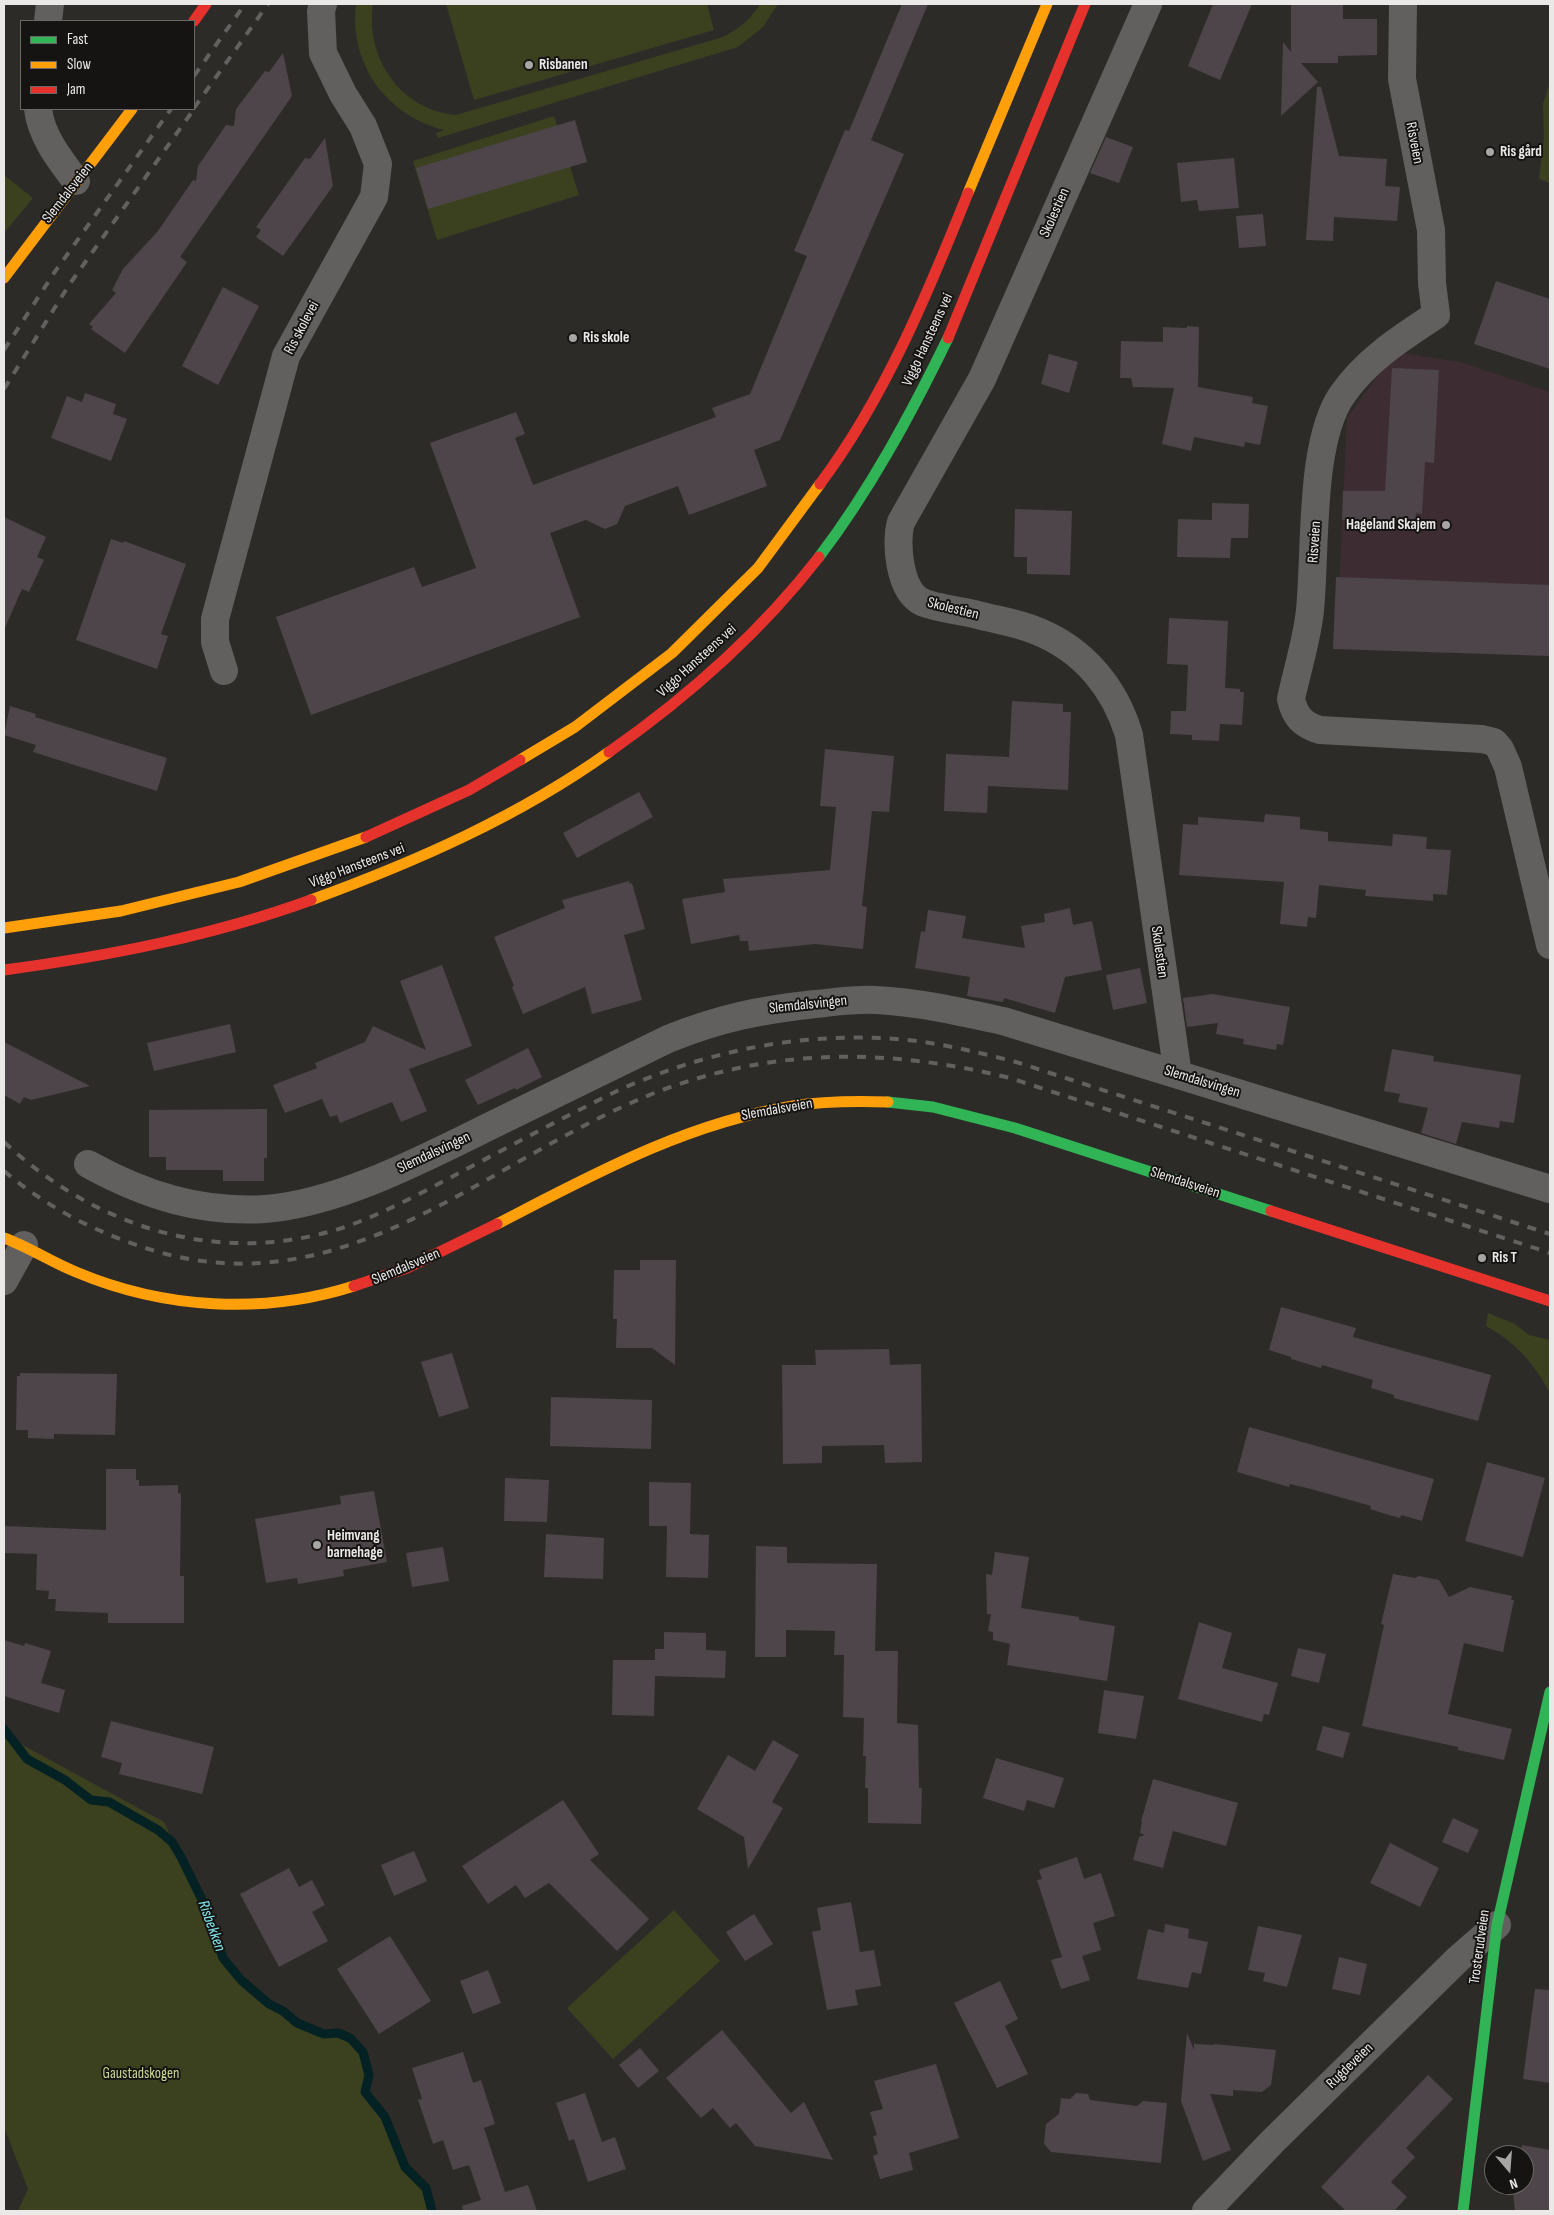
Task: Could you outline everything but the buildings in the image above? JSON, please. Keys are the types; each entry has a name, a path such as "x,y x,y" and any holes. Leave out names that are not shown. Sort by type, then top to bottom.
{"main road":[{"path":"195,20 206,4"},
{"name":"Viggo Hansteens vei","path":"4,928 139,908 261,875 322,854 377,832 431,808 539,751 600,710 687,639 758,567 796,520 828,474 886,376 944,252 1047,4"},
{"name":"Viggo Hansteens vei","path":"4,970 82,960 146,948 209,932 279,911 392,870 448,845 561,786 624,742 718,664 766,618 828,545 871,479 922,388 953,326 1085,4"},
{"name":"Slemdalsveien","path":"4,278 131,110"},
{"name":"Slemdalsveien","path":"13,1238 53,1262 86,1276 155,1297 196,1303 240,1305 306,1298 338,1292 371,1282 429,1259 619,1161 691,1130 725,1119 764,1110 818,1103 863,1101 905,1103 938,1108 1015,1128 1550,1301"},
{"name":"Trosterudveien","path":"1463,2211 1497,1925 1550,1692"}],"street":[{"path":"48,20 50,4"},
{"name":"Ris skolevei","path":"224,671 215,642 216,619 286,356 374,197 378,164 363,126 343,94 323,53 321,11 323,4"},
{"name":"Skolestien","path":"1148,4 982,379 901,522 897,535 898,553 905,578 908,586 921,602 1038,631 1075,654 1106,684 1115,698 1129,735 1178,1075"},
{"name":"Risveien","path":"1403,4 1402,79 1431,230 1432,283 1436,315 1382,351 1357,376 1341,396 1330,419 1323,443 1318,483 1310,611 1292,699 1294,710 1299,718 1308,726 1320,730 1465,737 1494,742 1500,749 1508,767 1550,945"},
{"path":"38,110 46,136 76,181"},
{"name":"Slemdalsvingen","path":"88,1164 138,1189 186,1204 213,1208 266,1208 318,1199 385,1175 447,1148 668,1039 706,1024 760,1011 841,1001 876,1000 957,1011 1047,1034 1550,1189"},
{"name":"Slemdalsveien","path":"4,1281 13,1238"},
{"name":"Rugdeveien","path":"1206,2211 1272,2142 1458,1959 1497,1925"}],"shaded area":[{"name":"Hageland Skajem","path":"1395,352 1460,362 1550,392 1550,638 1337,632 1347,418"}],"green space":[{"path":"356,4 373,4 372,24 375,43 381,61 391,78 403,92 418,103 436,111 456,115 723,37 744,23 760,4 778,4 763,27 738,47 438,138 436,133 444,130 423,123 405,112 389,99 376,84 365,66 359,47 355,26"},
{"name":"Risbanen","path":"446,4 707,4 714,30 474,100"},
{"path":"1550,82 1550,183 1539,179 1544,138 1543,104"},
{"path":"554,116 579,195 437,240 413,161"},
{"path":"4,175 33,198 4,233"},
{"path":"1488,1313 1515,1324 1529,1335 1550,1340 1550,1393 1523,1354 1506,1339 1486,1326"},
{"name":"Gaustadskogen","path":"4,1735 164,1822 204,1904 223,1958 241,1980 269,2004 283,2011 297,2023 323,2034 338,2033 350,2038 363,2052 369,2075 365,2092 384,2117 405,2167 426,2188 432,2211 18,2211 28,2189 4,2127"},
{"path":"674,1910 720,1961 613,2059 567,2008"}],"waterway":[{"name":"Risbekken","path":"4,1729 27,1759 65,1780 91,1800 109,1802 158,1830 172,1842 204,1904 223,1958 241,1980 269,2004 283,2011 297,2023 324,2034 338,2033 350,2038 363,2052 369,2075 365,2092 385,2117 405,2167 426,2188 432,2211"}],"railway":[{"path":"195,75 245,4"},
{"path":"195,107 268,4"},
{"path":"4,350 54,273 170,110"},
{"path":"4,389 69,285 193,110"},
{"path":"4,1142 40,1172 79,1197 119,1217 161,1232 205,1241 250,1243 296,1239 342,1228 373,1216 619,1090 652,1076 720,1055 754,1047 825,1039 896,1039 942,1045 1016,1062 1550,1234"},
{"path":"4,1171 21,1185 75,1219 114,1237 155,1251 227,1263 294,1259 358,1242 420,1215 602,1116 665,1089 708,1075 751,1065 794,1059 880,1058 966,1068 1010,1078 1550,1253"}],"traffic: fast":[{"path":"819,557 838,531 889,451 948,338"},
{"path":"888,1102 933,1107 1015,1128 1271,1211"},
{"path":"1463,2211 1497,1925 1550,1692"}],"traffic: slow":[{"path":"968,193 1047,4"},
{"path":"4,278 131,110"},
{"path":"520,760 575,727 672,653 758,568 820,484"},
{"path":"311,900 389,870 465,836 539,797 609,752"},
{"path":"4,928 121,911 239,882 366,837"},
{"path":"497,1224 568,1187 640,1153 715,1125 753,1114 805,1104 888,1102"},
{"path":"4,1238 76,1272 109,1284 144,1294 179,1300 214,1304 249,1304 285,1301 320,1295 354,1286"}],"traffic: jam":[{"path":"195,20 206,4"},
{"path":"948,338 1085,4"},
{"path":"820,484 865,416 885,380 921,306 968,193"},
{"path":"609,752 666,709 721,662 773,612 819,557"},
{"path":"366,837 469,790 520,760"},
{"path":"4,970 82,958 159,943 236,924 311,900"},
{"path":"1271,1211 1550,1301"},
{"path":"354,1286 407,1268 497,1224"}],"place":[{"name":"Risbanen","path":"529,65"},
{"name":"Ris gård","path":"1490,152"},
{"name":"Ris skole","path":"573,338"},
{"name":"Hageland Skajem","path":"1446,525"},
{"name":"Ris T","path":"1482,1258"},
{"name":"Heimvang barnehage","path":"317,1545"}]}
